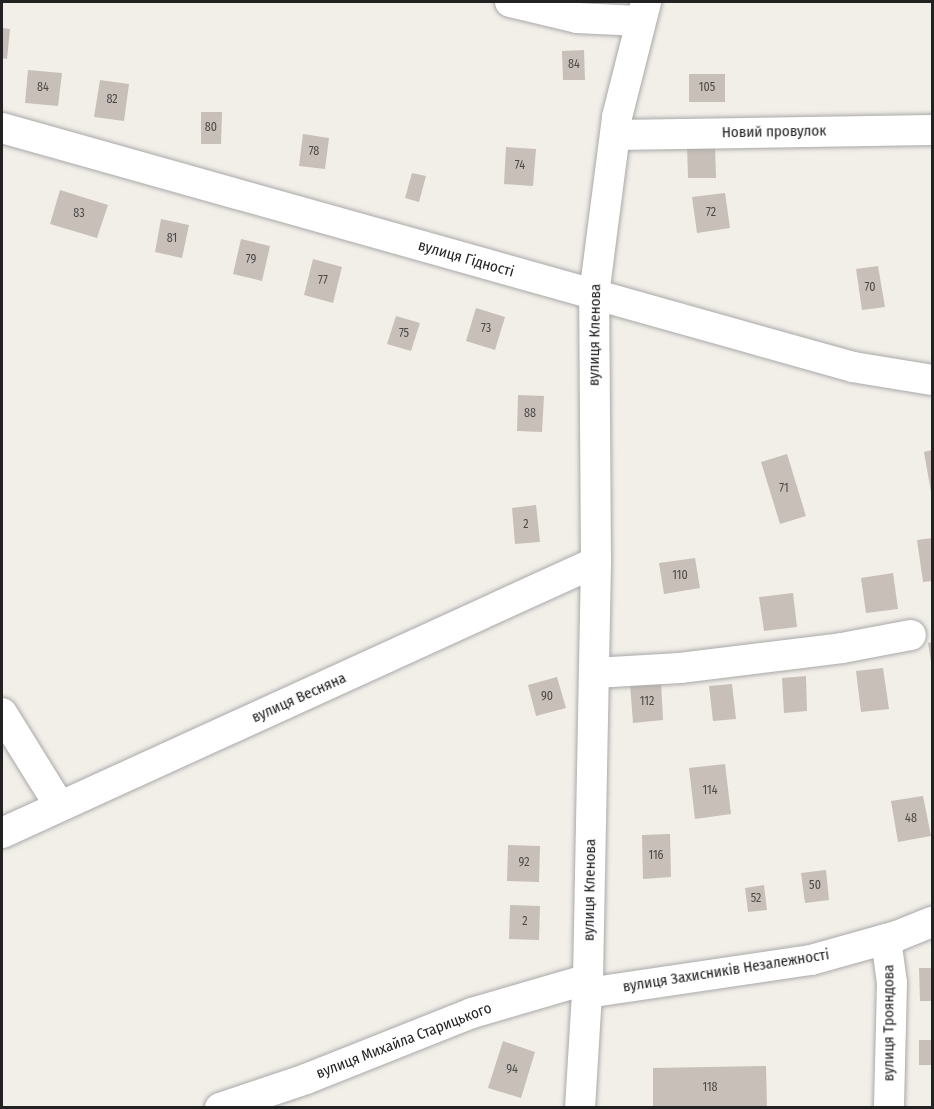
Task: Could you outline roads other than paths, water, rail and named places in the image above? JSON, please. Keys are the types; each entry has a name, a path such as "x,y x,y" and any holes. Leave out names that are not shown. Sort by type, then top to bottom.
{"street":[{"path":"510,2 577,18 642,11"},
{"name":"вулиця Кленова","path":"580,1107 588,986 596,562 594,295 615,135 642,11"},
{"name":"вулиця Гідності","path":"2,128 853,367 933,380"},
{"name":"Новий провулок","path":"615,135 933,130"},
{"name":"вулиця Весняна","path":"2,832 596,562"},
{"path":"594,673 702,666 842,648 911,635"},
{"path":"2,713 59,806"},
{"name":"вулиця Захисників Незалежності","path":"588,986 811,960 886,939 933,921"},
{"name":"вулиця Трояндова","path":"886,939 892,983 889,1107"},
{"name":"вулиця Михайла Старицького","path":"220,1107 306,1079 472,1013 588,986"}]}
